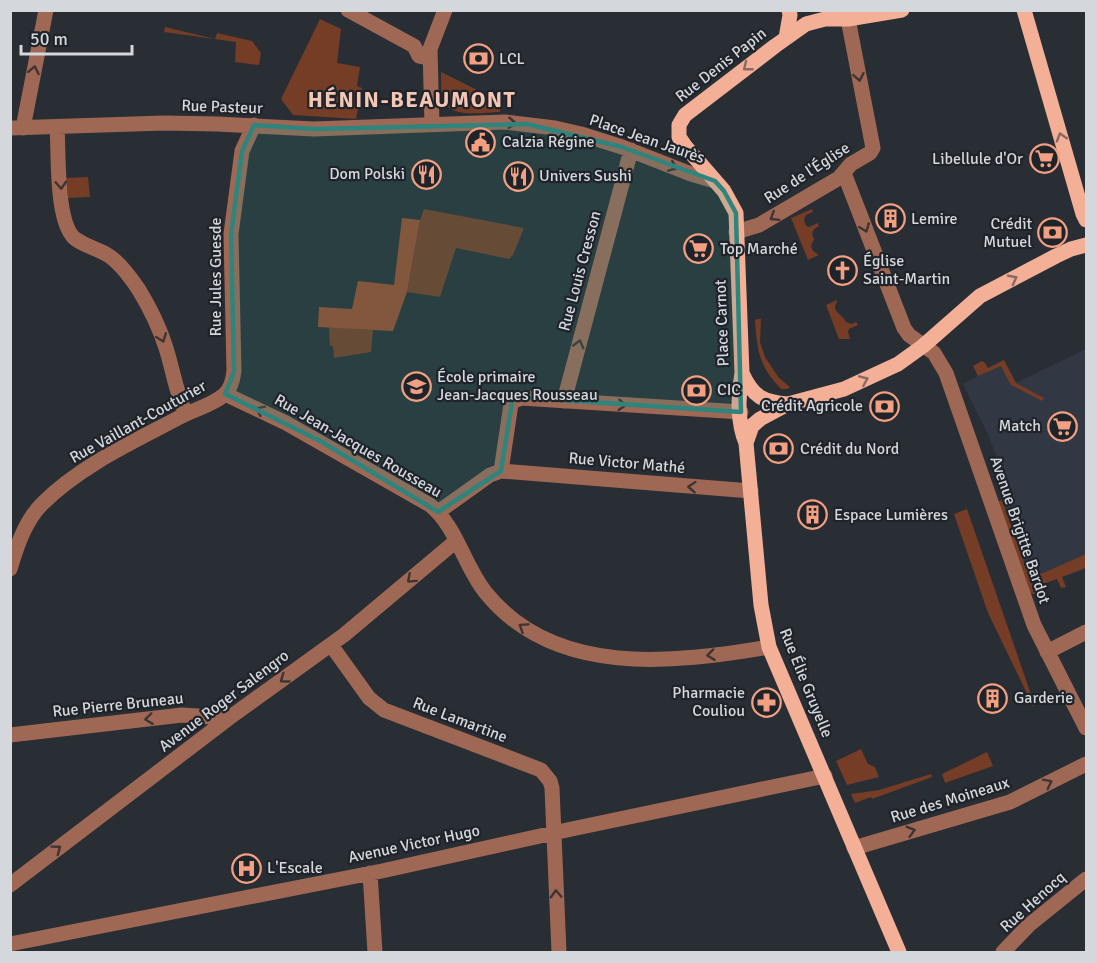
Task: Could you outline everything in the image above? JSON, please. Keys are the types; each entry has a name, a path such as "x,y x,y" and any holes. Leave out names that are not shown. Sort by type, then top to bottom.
{"main road":[{"name":"Rue Denis Papin","path":"786,38 789,10"},
{"path":"819,15 848,19 902,10"},
{"path":"1024,10 1082,200 1086,220"},
{"name":"Rue Denis Papin","path":"715,181 682,141 678,129 680,121 694,108 819,15"},
{"name":"Place Jean Jaurès","path":"715,181 731,201 735,213 736,231"},
{"name":"Place Carnot","path":"736,231 742,373 741,412"},
{"path":"746,443 756,421 788,404 844,389 897,364 923,346 974,300 1079,247 1086,233"},
{"path":"742,373 750,389 756,395 771,402 788,404"},
{"name":"Rue Élie Gruyelle","path":"741,412 741,429 746,443 751,490 761,605 769,647 899,952"}],"street":[{"path":"17,128 46,10"},
{"path":"348,10 414,46 419,56 430,58"},
{"path":"432,124 429,49 445,10"},
{"name":"Rue de l'Église","path":"736,231 765,222 839,178 851,164 870,153 873,148 848,19"},
{"name":"Place Jean Jaurès","path":"432,124 479,122 526,124 581,134 715,181"},
{"name":"Rue Pasteur","path":"17,128 164,123 314,129 432,124"},
{"path":"57,126 62,213 68,232 76,240 108,255 119,264 139,290 162,338 186,414"},
{"name":"Rue Jules Guesde","path":"225,394 234,371 231,234 242,151 254,126"},
{"name":"Rue Louis Cresson","path":"564,401 631,150"},
{"name":"Avenue Brigitte Bardot","path":"844,173 904,328 909,335 939,359 1034,625 1086,728"},
{"name":"Rue Vaillant-Couturier","path":"10,569 27,525 41,504 53,494 97,462 225,394"},
{"name":"Rue Jean-Jacques Rousseau","path":"225,394 311,437 430,505 438,512 485,592 500,609 527,629 558,645 612,658 634,660 686,659 769,647"},
{"path":"438,512 490,475 501,471 512,405 514,401 521,398 741,412"},
{"name":"Rue Victor Mathé","path":"501,471 751,490"},
{"name":"Avenue Roger Salengro","path":"10,885 229,718 331,645 456,541"},
{"path":"1047,652 1086,632"},
{"name":"Rue Lamartine","path":"331,645 369,698 384,710 542,770 552,788 558,952"},
{"name":"Rue Pierre Bruneau","path":"10,735 182,715 229,718"},
{"name":"Rue des Moineaux","path":"854,848 1010,802 1086,764"},
{"name":"Avenue Victor Hugo","path":"10,944 370,873 825,776"},
{"path":"370,873 375,952"},
{"name":"Rue Henocq","path":"1004,952 1029,925 1086,879"}],"highlighted area":[{"path":"527,124 622,147 715,181 724,191 736,213 741,412 513,397 501,471 438,512 320,441 225,394 234,371 231,234 242,151 254,125 314,129"}],"shaded area":[{"path":"320,19 341,29 337,63 360,67 357,86 362,88 356,119 293,115 281,99"},
{"path":"165,27 215,39 217,33 252,41 261,53 259,65 235,62 236,42 164,32"},
{"path":"441,72 485,94 501,96 500,112 467,113 451,109 442,97"},
{"path":"88,177 90,197 68,198 66,178"},
{"path":"424,209 524,228 513,255 509,259 456,248 440,297 407,292"},
{"path":"812,209 813,212 806,215 804,219 806,226 809,227 818,223 819,226 812,234 814,239 811,246 813,251 819,255 808,260 791,218"},
{"path":"402,218 420,220 407,292 393,331 318,327 319,307 352,309 358,281 394,285"},
{"path":"837,300 836,311 846,322 852,324 856,322 858,325 849,329 850,339 839,339 826,305"},
{"path":"761,319 760,342 765,357 779,378 790,387 787,389 781,389 774,381 760,358 755,320"},
{"path":"329,327 373,330 371,352 334,358 333,346 330,346"},
{"path":"1086,349 1086,554 1041,575 1027,571 997,484 1006,480 987,432 963,384 978,376 973,366 982,361 988,368 1004,360 1016,383"},
{"path":"1004,360 1016,383 1044,398 1042,401 1011,385 1001,366 978,376 973,366 982,361 988,368"},
{"path":"1002,500 1027,571 1037,567 1041,574 1086,554 1086,568 1062,577 1066,587 1061,588 1057,579 1037,586 1040,596 1030,593 997,502"},
{"path":"967,509 1035,706 988,613 954,514"},
{"path":"861,749 868,764 875,767 879,777 847,785 836,761"},
{"path":"987,752 993,766 945,783 942,774"},
{"path":"931,774 932,777 872,799 871,797 855,803 851,794 879,790"}],"place":[{"name":"LCL","path":"478,59"},
{"name":"Calzia Régine","path":"481,142"},
{"name":"Libellule d'Or","path":"1044,159"},
{"name":"Dom Polski","path":"426,174"},
{"name":"Univers Sushi","path":"518,176"},
{"name":"Lemire","path":"890,219"},
{"name":"Crédit Mutuel","path":"1053,233"},
{"name":"Top Marché","path":"699,249"},
{"name":"Église Saint-Martin","path":"842,270"},
{"name":"École primaire Jean-Jacques Rousseau","path":"416,386"},
{"name":"CIC","path":"696,390"},
{"name":"Crédit Agricole","path":"884,406"},
{"name":"Match","path":"1062,426"},
{"name":"Crédit du Nord","path":"779,449"},
{"name":"Espace Lumières","path":"813,515"},
{"name":"Garderie","path":"993,698"},
{"name":"Pharmacie Couliou","path":"766,702"},
{"name":"L'Escale","path":"246,868"}],"district":[{"name":"HÉNIN-BEAUMONT","path":"412,99"}]}
